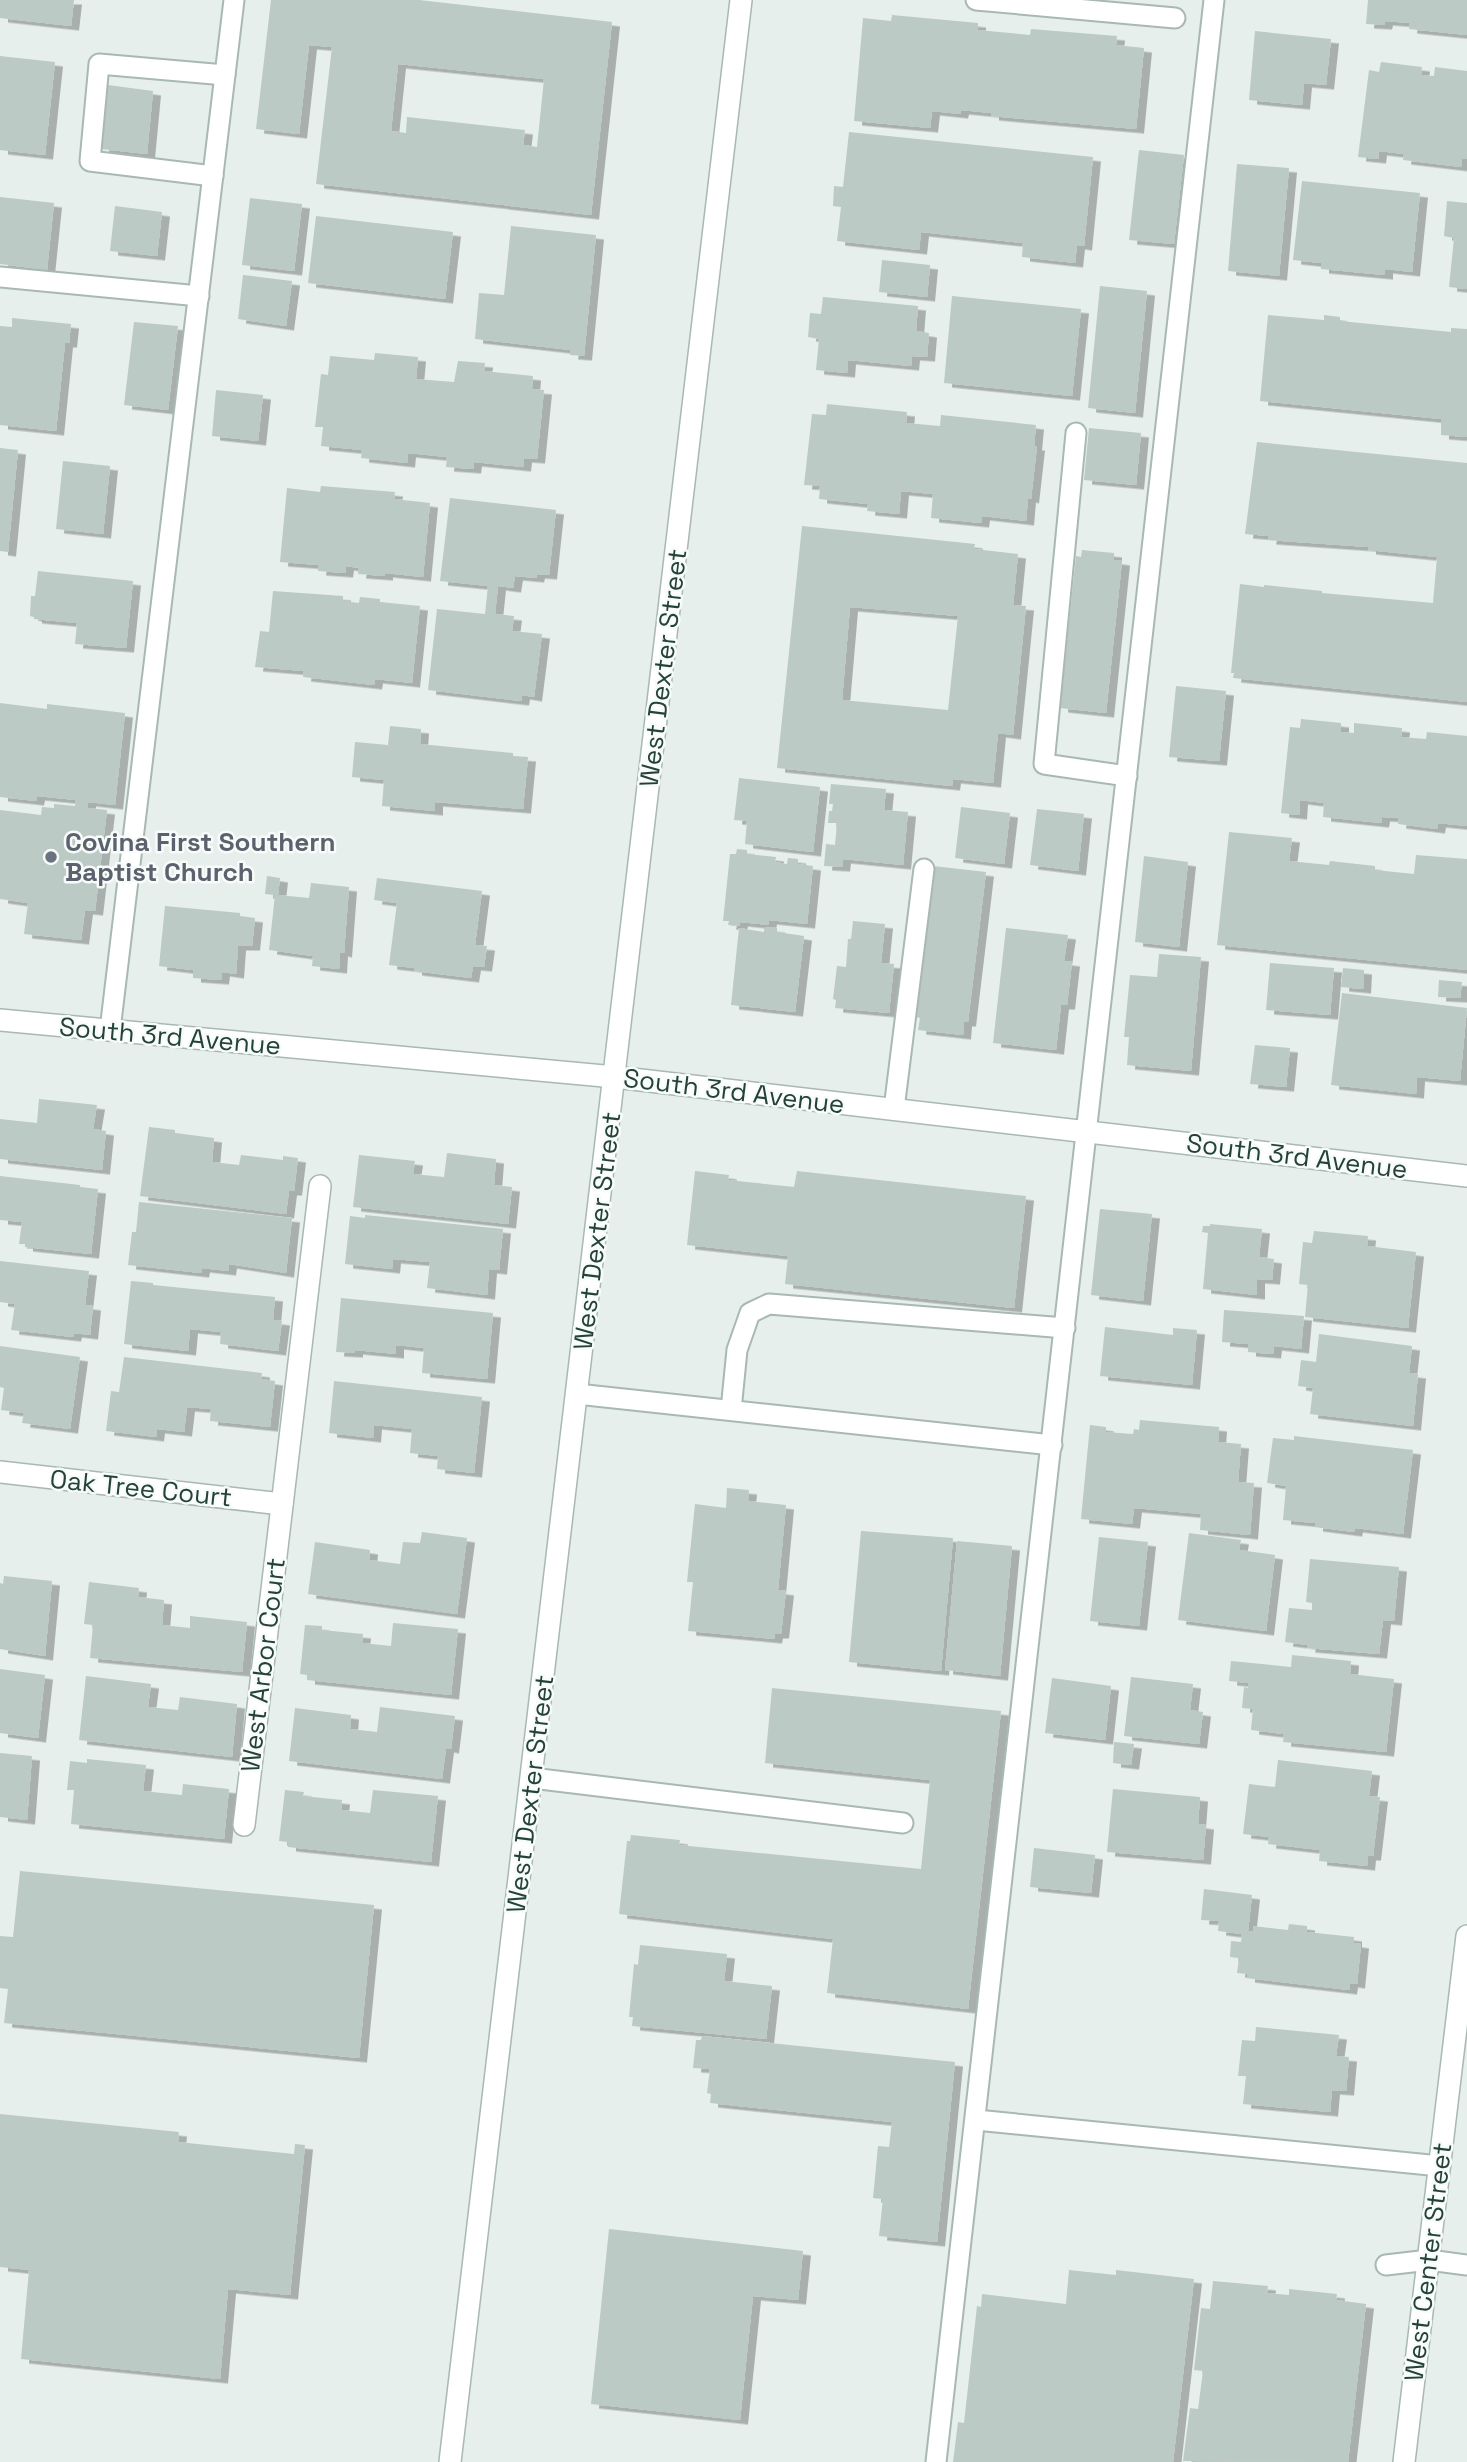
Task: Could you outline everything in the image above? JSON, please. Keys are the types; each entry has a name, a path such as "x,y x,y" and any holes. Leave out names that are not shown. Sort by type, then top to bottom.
{"street":[{"name":"West Dexter Street","path":"450,2462 741,0"},
{"name":"South 3rd Avenue","path":"0,1020 615,1077 1467,1176"},
{"name":"West Arbor Court","path":"244,1825 320,1186"},
{"name":"Oak Tree Court","path":"0,1472 282,1504"},
{"name":"West Center Street","path":"1404,2462 1467,1936"}],"lane":[{"path":"110,1030 234,0"},
{"path":"976,0 1175,18"},
{"path":"936,2462 1214,0"},
{"path":"213,176 90,161 99,64 225,75"},
{"path":"0,277 199,296"},
{"path":"1076,433 1044,764 1127,776"},
{"path":"894,1109 925,869"},
{"path":"731,1410 737,1350 750,1313 769,1304 1065,1328"},
{"path":"577,1394 1052,1445"},
{"path":"532,1778 903,1823"},
{"path":"976,2120 1440,2166"},
{"path":"1386,2265 1429,2260 1467,2264"}],"building":[{"path":"0,0 74,0 71,26 0,18"},
{"path":"271,0 419,0 612,22 591,215 316,184 332,47 309,45 299,134 256,129","holes":["398,64 544,79 537,147 523,145 525,130 407,117 406,133 391,131"]},
{"path":"1368,0 1467,0 1467,35 1409,29 1410,23 1385,21 1384,25 1366,24"},
{"path":"892,15 978,23 978,30 1030,35 1031,29 1117,36 1116,45 1144,48 1136,129 991,116 991,113 961,110 960,114 932,111 930,128 854,121 863,18 891,21"},
{"path":"1255,31 1331,39 1326,85 1304,83 1302,105 1249,100"},
{"path":"0,56 55,62 45,155 0,150"},
{"path":"1381,62 1422,67 1421,75 1434,76 1435,67 1467,71 1467,159 1462,158 1461,167 1403,160 1404,154 1379,151 1378,159 1358,157 1369,70 1379,72"},
{"path":"108,85 153,91 147,154 101,149"},
{"path":"849,132 1093,157 1084,246 1077,245 1075,263 1022,257 1023,243 921,232 919,250 837,241 841,207 833,206 834,186 843,187"},
{"path":"1139,150 1184,155 1174,244 1129,240"},
{"path":"1237,164 1289,168 1279,276 1228,271"},
{"path":"1302,181 1420,193 1412,272 1385,269 1385,275 1321,269 1321,263 1293,260"},
{"path":"0,197 54,203 47,270 0,264"},
{"path":"250,198 302,204 294,271 242,265"},
{"path":"1447,201 1467,203 1467,289 1449,287 1454,238 1444,236"},
{"path":"115,206 162,212 157,256 110,251"},
{"path":"316,216 453,232 445,299 308,283"},
{"path":"511,226 596,235 584,356 570,355 571,350 475,339 479,293 504,295"},
{"path":"882,260 930,265 927,297 879,292"},
{"path":"243,275 292,281 286,326 238,319"},
{"path":"1100,286 1147,291 1135,413 1088,408"},
{"path":"952,296 1081,309 1072,396 944,383"},
{"path":"823,297 918,306 916,331 929,333 927,357 912,356 911,366 848,360 847,373 816,370 819,339 808,337 810,313 821,314"},
{"path":"1268,315 1324,320 1324,315 1340,317 1340,321 1451,332 1451,328 1467,329 1467,437 1441,435 1441,419 1260,401"},
{"path":"12,318 71,324 69,343 65,343 56,431 0,425 0,326 12,327"},
{"path":"134,322 178,326 168,410 124,405"},
{"path":"375,353 418,357 416,379 454,382 458,361 485,363 484,371 533,376 532,389 544,390 537,459 524,458 523,467 474,462 473,469 446,467 447,457 408,453 407,463 361,458 362,450 321,446 323,427 315,427 321,374 328,375 330,356 374,360"},
{"path":"216,390 263,395 258,441 212,436"},
{"path":"827,404 907,412 906,423 940,426 941,415 1036,425 1034,446 1037,446 1026,521 982,516 981,523 931,518 933,494 901,491 899,514 867,511 868,504 819,499 820,486 804,485 812,414 826,415"},
{"path":"1089,428 1141,433 1136,485 1084,480"},
{"path":"1257,442 1467,463 1467,702 1233,678 1234,673 1231,673 1240,584 1433,603 1437,557 1368,550 1368,547 1268,540 1269,536 1245,534"},
{"path":"0,448 18,450 8,552 0,551"},
{"path":"63,461 110,466 103,534 56,529"},
{"path":"321,486 395,492 394,499 430,503 423,577 385,573 385,576 358,574 359,568 346,566 345,573 318,571 319,565 280,562 287,488 320,492"},
{"path":"450,498 556,510 549,575 537,574 536,578 515,576 513,588 498,586 495,614 514,616 512,631 542,634 534,697 522,695 521,701 428,690 437,609 485,614 488,586 440,581"},
{"path":"802,526 975,544 974,549 1018,554 1013,605 1026,606 1013,735 998,733 993,783 953,779 952,786 777,768","holes":["850,607 958,616 948,710 842,700"]},
{"path":"1082,550 1114,553 1114,560 1122,561 1106,713 1060,708 1076,556 1081,557"},
{"path":"38,571 133,581 126,648 75,644 77,623 34,619 30,616 31,596 35,596"},
{"path":"273,591 343,596 343,601 359,603 360,597 420,606 412,683 375,679 374,685 303,677 304,671 255,667 260,631 269,632"},
{"path":"1176,686 1226,691 1219,761 1169,757"},
{"name":"Covina First Southern Baptist Church","path":"0,703 47,709 47,704 125,713 115,805 88,802 88,808 107,810 95,911 85,910 81,940 24,934 28,903 0,899 0,810 41,815 42,807 54,808 54,804 75,806 76,800 37,796 36,801 0,797"},
{"path":"1301,719 1341,723 1341,732 1354,733 1354,723 1402,728 1401,737 1426,739 1427,732 1467,736 1467,826 1438,823 1437,829 1398,824 1399,818 1382,817 1381,823 1323,817 1324,803 1300,800 1299,815 1281,813 1290,727 1300,728"},
{"path":"390,726 421,729 420,744 513,753 513,756 528,757 523,809 435,802 435,811 382,806 384,780 352,777 355,742 388,745"},
{"path":"739,778 820,787 813,852 745,844 747,821 734,820"},
{"path":"831,784 886,789 884,810 908,812 903,865 843,859 842,867 824,866 826,844 835,845 837,823 828,823 833,804 829,804"},
{"path":"961,807 1010,813 1004,864 955,858"},
{"path":"1037,809 1084,814 1078,871 1030,865"},
{"path":"1229,832 1292,838 1289,861 1329,865 1330,861 1414,874 1416,855 1467,859 1467,970 1217,945"},
{"path":"737,849 747,850 747,854 776,857 775,862 787,864 788,858 798,859 798,864 813,866 807,924 769,920 768,925 740,922 739,926 728,925 729,921 723,921 730,854 736,854"},
{"path":"1144,856 1188,862 1179,947 1135,942"},
{"path":"933,866 986,872 968,1022 964,1022 963,1035 918,1030 920,1018 915,1017"},
{"path":"267,876 280,878 278,895 309,898 311,883 349,887 344,953 340,952 339,969 312,966 313,956 269,950 275,895 265,894"},
{"path":"377,878 482,891 475,945 487,946 484,967 473,966 471,978 389,965 397,903 374,900"},
{"path":"165,906 240,913 240,916 255,918 252,946 238,946 236,974 222,972 221,980 193,978 193,970 159,966"},
{"path":"853,921 885,924 881,963 894,964 889,1013 835,1008 836,1000 833,999 837,966 846,967 848,939 851,939"},
{"path":"764,927 804,936 795,1012 731,1005 739,928 764,932"},
{"path":"1006,928 1068,935 1064,961 1072,962 1067,1005 1061,1005 1056,1050 993,1043"},
{"path":"1159,954 1201,957 1191,1071 1127,1065 1129,1037 1124,1037 1130,975 1157,977"},
{"path":"1270,963 1334,968 1330,1015 1266,1010"},
{"path":"1343,968 1364,970 1363,989 1341,987"},
{"path":"1439,980 1462,982 1460,998 1438,997"},
{"path":"1342,993 1467,1008 1460,1081 1417,1077 1416,1094 1331,1085"},
{"path":"1255,1045 1290,1048 1286,1087 1250,1084"},
{"path":"39,1099 97,1105 93,1129 106,1131 102,1170 0,1159 0,1119 37,1123"},
{"path":"149,1127 214,1138 212,1162 239,1165 241,1155 283,1160 283,1156 298,1158 294,1191 289,1191 286,1214 140,1196"},
{"path":"447,1153 496,1159 494,1185 512,1187 508,1224 353,1207 359,1155 415,1161 413,1174 444,1177"},
{"path":"695,1171 729,1175 728,1180 794,1187 797,1171 1026,1196 1014,1308 785,1284 788,1256 687,1245"},
{"path":"0,1176 98,1189 91,1254 25,1247 25,1244 19,1244 22,1222 0,1220"},
{"path":"139,1202 292,1218 286,1273 229,1264 228,1271 202,1268 201,1273 128,1265 132,1232 136,1232"},
{"path":"1100,1209 1152,1214 1143,1301 1091,1295"},
{"path":"365,1215 503,1229 499,1270 489,1269 487,1295 427,1288 430,1262 393,1259 392,1269 345,1264 350,1216 365,1218"},
{"path":"1210,1224 1262,1229 1259,1257 1274,1259 1272,1280 1257,1279 1257,1295 1203,1289 1208,1233 1202,1232 1203,1226"},
{"path":"1314,1231 1368,1236 1367,1246 1416,1252 1408,1328 1305,1317 1308,1285 1299,1284 1303,1242 1312,1243"},
{"path":"0,1261 89,1271 85,1305 93,1306 90,1335 74,1333 73,1337 11,1330 15,1304 0,1302"},
{"path":"131,1281 275,1297 273,1320 282,1321 278,1351 220,1344 221,1332 190,1329 188,1351 124,1344"},
{"path":"341,1298 493,1313 487,1379 422,1373 424,1348 396,1345 396,1354 355,1350 355,1353 336,1352"},
{"path":"1224,1310 1304,1316 1301,1349 1274,1346 1273,1354 1248,1352 1248,1344 1222,1342"},
{"path":"1105,1327 1173,1335 1173,1328 1197,1330 1192,1385 1100,1376"},
{"path":"1319,1334 1412,1346 1409,1373 1418,1374 1413,1426 1310,1414 1313,1388 1298,1386 1301,1360 1316,1362"},
{"path":"0,1346 80,1357 70,1429 22,1423 24,1413 1,1410 4,1388 0,1387"},
{"path":"124,1357 262,1373 261,1379 275,1381 270,1427 210,1421 211,1409 187,1407 184,1432 157,1429 156,1437 106,1431 111,1391 119,1392"},
{"path":"334,1381 482,1397 474,1473 437,1469 438,1456 410,1453 412,1429 374,1425 373,1438 329,1433"},
{"path":"1140,1420 1219,1427 1218,1442 1241,1444 1238,1482 1254,1483 1250,1535 1200,1530 1201,1514 1134,1508 1132,1524 1081,1519 1090,1425 1106,1427 1106,1432 1133,1434 1134,1429 1139,1430"},
{"path":"1294,1436 1413,1450 1403,1534 1355,1528 1354,1532 1315,1527 1315,1523 1283,1520 1286,1486 1267,1483 1273,1438 1294,1440"},
{"path":"727,1488 749,1490 748,1501 786,1505 778,1590 786,1591 781,1634 775,1634 774,1639 688,1631 693,1582 687,1582 695,1504 726,1508"},
{"path":"861,1531 953,1538 941,1671 849,1662"},
{"path":"422,1532 467,1538 457,1614 308,1594 315,1542 370,1550 369,1560 400,1564 403,1542 420,1543"},
{"path":"1189,1533 1241,1540 1239,1550 1275,1555 1266,1631 1178,1620"},
{"path":"1099,1537 1148,1542 1139,1626 1090,1621"},
{"path":"957,1541 1012,1546 1000,1676 945,1670"},
{"path":"1310,1559 1399,1567 1394,1621 1383,1620 1379,1654 1307,1648 1308,1645 1285,1642 1289,1608 1312,1610 1312,1603 1306,1602"},
{"path":"4,1576 52,1581 45,1656 0,1649 0,1583 3,1584"},
{"path":"89,1582 139,1588 138,1597 164,1600 162,1625 190,1628 190,1616 247,1622 242,1672 90,1658 93,1625 84,1624"},
{"path":"393,1623 458,1629 451,1695 307,1680 307,1675 300,1674 305,1625 322,1626 322,1630 363,1634 362,1643 391,1646"},
{"path":"1292,1655 1351,1661 1350,1674 1394,1679 1386,1752 1283,1742 1284,1734 1251,1730 1253,1709 1242,1708 1244,1687 1248,1688 1249,1683 1229,1681 1231,1661 1291,1667"},
{"path":"0,1669 45,1675 38,1738 0,1733"},
{"path":"86,1676 151,1684 148,1707 178,1710 180,1697 237,1704 232,1757 79,1740"},
{"path":"1131,1677 1193,1684 1190,1710 1203,1712 1199,1744 1124,1736"},
{"path":"1052,1678 1111,1686 1105,1740 1045,1733"},
{"path":"772,1688 1001,1711 968,2009 827,1993 833,1939 619,1914 627,1841 630,1841 631,1835 680,1840 679,1845 921,1869 930,1780 765,1763"},
{"path":"380,1707 455,1716 451,1749 446,1748 442,1779 289,1761 295,1708 351,1715 350,1729 377,1732"},
{"path":"1114,1742 1134,1744 1131,1765 1113,1763"},
{"path":"0,1753 32,1756 27,1820 0,1817"},
{"path":"87,1759 146,1765 143,1791 182,1795 183,1784 229,1789 224,1839 71,1824 74,1790 67,1790 70,1761 87,1763"},
{"path":"1278,1760 1372,1771 1369,1796 1380,1797 1373,1856 1368,1856 1367,1866 1319,1861 1320,1850 1268,1844 1269,1837 1243,1834 1249,1784 1275,1787"},
{"path":"1113,1789 1200,1797 1198,1824 1206,1825 1203,1860 1107,1852"},
{"path":"285,1790 304,1792 303,1796 342,1800 341,1810 370,1813 373,1790 438,1796 431,1862 288,1847 288,1842 279,1841"},
{"path":"1034,1848 1095,1855 1091,1893 1030,1887"},
{"path":"20,1871 374,1905 359,2058 4,2023 8,1989 0,1988 0,1936 13,1937"},
{"path":"1204,1889 1252,1895 1248,1931 1253,1932 1253,1926 1288,1930 1289,1924 1307,1926 1307,1932 1354,1937 1354,1943 1361,1944 1357,1984 1350,1983 1349,1990 1247,1978 1247,1974 1237,1973 1239,1958 1230,1957 1231,1941 1241,1942 1242,1934 1218,1931 1219,1921 1201,1920"},
{"path":"640,1945 727,1954 724,1981 772,1986 766,2039 632,2026 633,2017 629,2017 634,1964 638,1965"},
{"path":"1256,2027 1339,2035 1336,2056 1349,2057 1346,2091 1332,2090 1330,2112 1243,2104 1246,2076 1238,2076 1242,2040 1255,2041"},
{"path":"702,2036 955,2062 937,2242 879,2236 883,2199 873,2198 878,2146 889,2147 892,2122 710,2103 711,2094 707,2093 710,2069 693,2068 696,2040 701,2040"},
{"path":"0,2114 179,2132 178,2142 294,2154 295,2144 305,2145 290,2295 228,2289 220,2379 21,2359 29,2270 0,2267"},
{"path":"609,2229 803,2251 798,2300 753,2296 740,2420 591,2404"},
{"path":"1069,2270 1116,2275 1116,2270 1194,2279 1173,2462 953,2462 958,2422 964,2423 977,2306 981,2307 982,2294 1066,2304"},
{"path":"1213,2281 1268,2286 1267,2293 1289,2295 1289,2289 1337,2294 1336,2300 1366,2304 1348,2462 1183,2461 1190,2408 1198,2409 1203,2371 1194,2370 1201,2308 1210,2309"}],"place":[{"name":"Covina First Southern Baptist Church","path":"51,857"}]}
